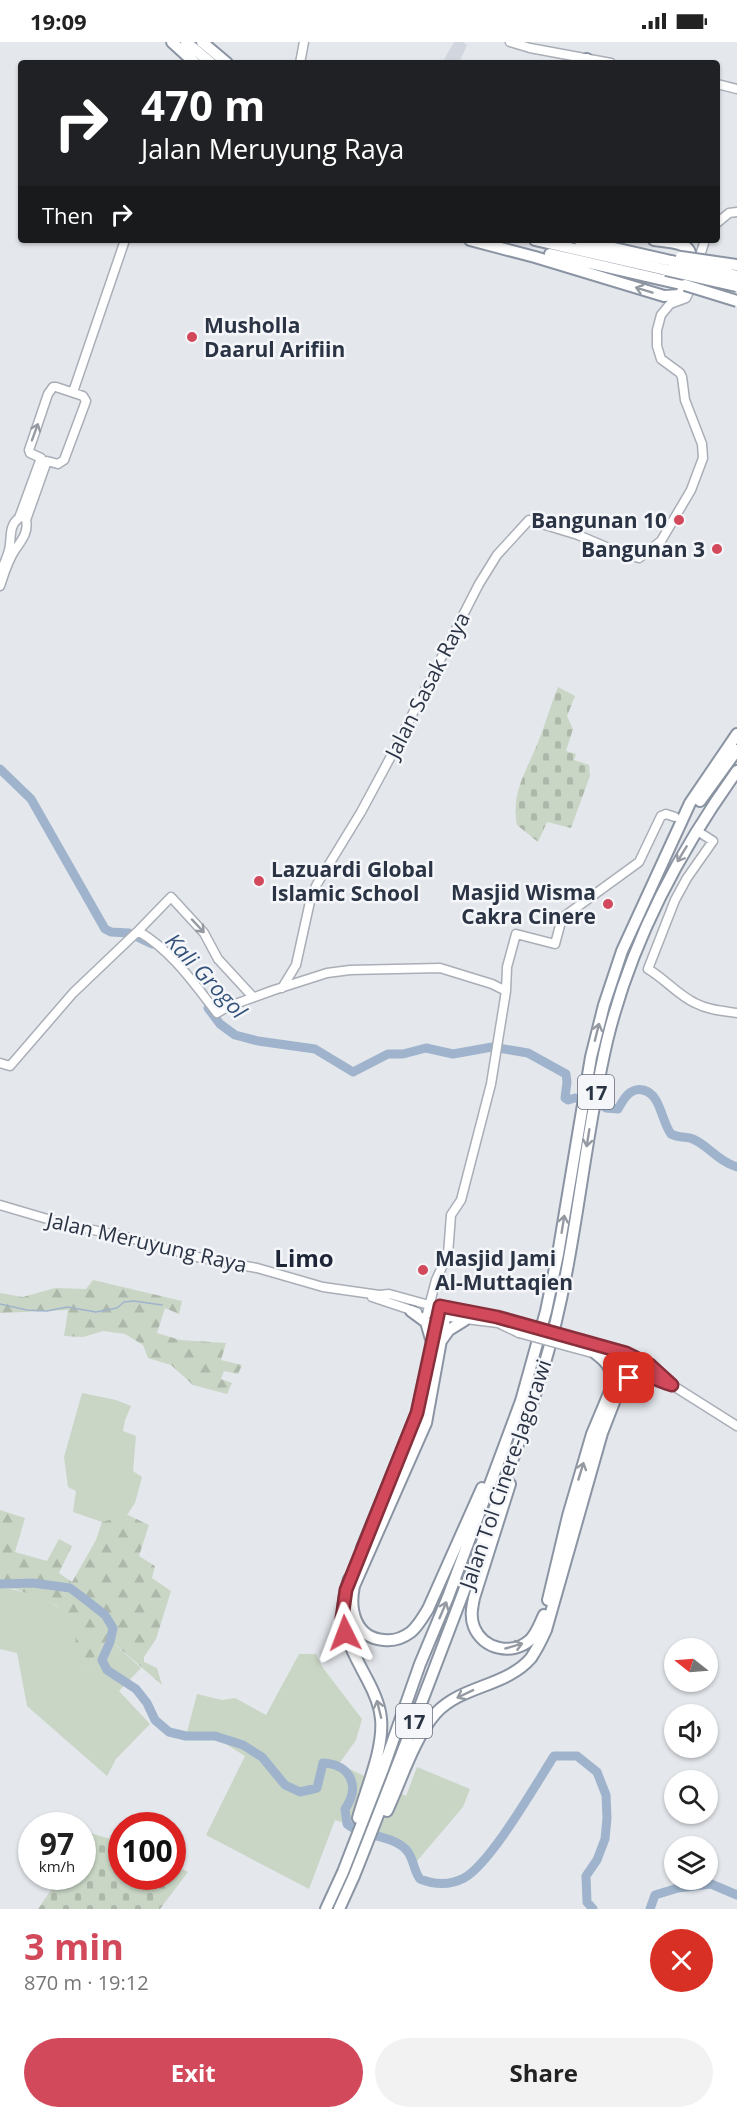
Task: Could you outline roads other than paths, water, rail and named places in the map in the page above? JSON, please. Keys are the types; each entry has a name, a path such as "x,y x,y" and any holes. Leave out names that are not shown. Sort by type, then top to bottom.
{"highway":[{"path":"172,42 192,60"},
{"path":"186,42 207,60"},
{"path":"202,42 223,60"},
{"path":"481,243 664,296 679,295 687,284 693,258 688,248 671,243"},
{"path":"512,243 558,256 737,276"},
{"path":"550,243 668,267 737,286"},
{"path":"593,243 612,247 668,267 737,265"},
{"path":"668,267 685,285 737,299"},
{"path":"661,866 690,803 737,734"},
{"name":"17","path":"661,866 697,804 737,750"},
{"name":"Jalan Tol Cinere-Jagorawi","path":"399,1775 434,1669 521,1437 544,1365 570,1255 593,1107 608,1039 633,957 677,862 710,808 737,771"},
{"name":"Jalan Tol Cinere-Jagorawi","path":"378,1768 448,1597 521,1401 546,1311 558,1254 591,1057 604,1005 622,951 661,866"},
{"path":"411,1311 426,1322 436,1343"},
{"path":"438,1311 426,1423 354,1586 352,1598 355,1619 361,1630 370,1636 388,1641 397,1639 410,1632 428,1609 521,1401"},
{"path":"326,1909 341,1875 378,1768 381,1734 380,1711 372,1688 345,1633 342,1618 343,1604 351,1573 417,1413 436,1343 449,1330 465,1320"},
{"path":"596,1354 607,1362 612,1372 614,1391"},
{"path":"339,1909 356,1877 399,1775 421,1735 436,1714 463,1694 501,1679 518,1669 539,1645 546,1630 614,1391 627,1358"},
{"path":"521,1437 504,1506 474,1598 471,1615 474,1627 481,1638 489,1644 506,1649 518,1647 530,1640 545,1613 568,1516 592,1434 614,1391 629,1378 651,1376"}],"street":[{"path":"301,60 304,42"},
{"path":"510,42 585,60"},
{"path":"720,85 737,89"},
{"path":"71,391 119,243"},
{"path":"71,391 124,243"},
{"name":"Jalan Sasak Raya","path":"282,988 297,965 311,897 317,884 361,812 478,584 497,555 529,520 578,535 639,558 661,542 691,490 703,458 702,444 685,400 682,377 661,359 657,335 659,321 665,309 670,304 686,298 689,293 704,243"},
{"path":"53,387 71,391 83,396 86,401 64,460 58,464 30,453 29,450 48,394 53,387"},
{"path":"22,519 44,460"},
{"path":"0,586 12,549 12,530 15,520 22,519"},
{"path":"0,574 12,549 21,543 27,526 22,519"},
{"path":"438,1311 436,1280 448,1254 449,1222 461,1200 491,1084 506,991 507,967 516,934 555,944 562,918 639,862 661,816 666,814 675,817"},
{"path":"702,834 713,841 687,878 677,897 662,929 648,969 692,1002 712,1009 737,1013"},
{"path":"0,1063 10,1065 80,986 171,897 204,933 218,959 253,997"},
{"path":"134,935 163,947 183,968 217,1012 253,997 342,970 440,968 492,984 506,991"},
{"name":"Jalan Sasak Raya","path":"297,965 301,981"},
{"name":"Jalan Meruyung Raya","path":"0,1205 61,1223 130,1238 197,1257 257,1268 323,1287 364,1294 389,1294 465,1320 520,1328 650,1365 672,1385"},
{"name":"Jalan Meruyung Raya","path":"364,1294 411,1311 438,1311 520,1328"},
{"name":"Jalan Meruyung Raya","path":"571,1343 596,1354 627,1358 651,1376 672,1385 737,1426"}],"waterway":[{"name":"Kali Grogol","path":"0,769 31,799 105,929 111,932 129,933 152,944"},
{"name":"Kali Grogol","path":"208,1008 220,1024 235,1035 258,1041 315,1049 353,1072 388,1054 403,1054 426,1048 453,1054 492,1047 528,1053 566,1074 565,1098 568,1100 575,1098"},
{"name":"Kali Grogol","path":"601,1105 618,1109 631,1092 643,1090 654,1097 671,1134 695,1140 724,1161 737,1167"},
{"path":"0,1304 27,1310 47,1311 67,1307 96,1312 117,1308 124,1302 162,1305"},
{"path":"0,1584 33,1583 70,1588 105,1615 113,1628 102,1660 107,1670 136,1689 147,1703 155,1720 169,1732 186,1736 215,1736 243,1745 262,1757 285,1785 300,1792 317,1788 323,1763 340,1767 346,1772 352,1785 350,1800 345,1809 347,1824 362,1832 402,1846 410,1855 420,1879 426,1881 442,1884 453,1882 475,1870 500,1840 554,1756 577,1756 597,1772 606,1795 605,1839 597,1860 586,1876 587,1902 593,1909"},
{"path":"650,1909 655,1895 678,1888 711,1884 737,1895"}],"place":[{"name":"Musholla Daarul Arifiin","path":"192,337"},
{"name":"Bangunan 10","path":"679,520"},
{"name":"Bangunan 3","path":"717,549"},
{"name":"Lazuardi Global Islamic School","path":"259,881"},
{"name":"Masjid Wisma Cakra Cinere","path":"608,904"},
{"name":"Masjid Jami Al-Muttaqien","path":"423,1270"}],"district":[{"name":"Limo","path":"304,1257"}]}
